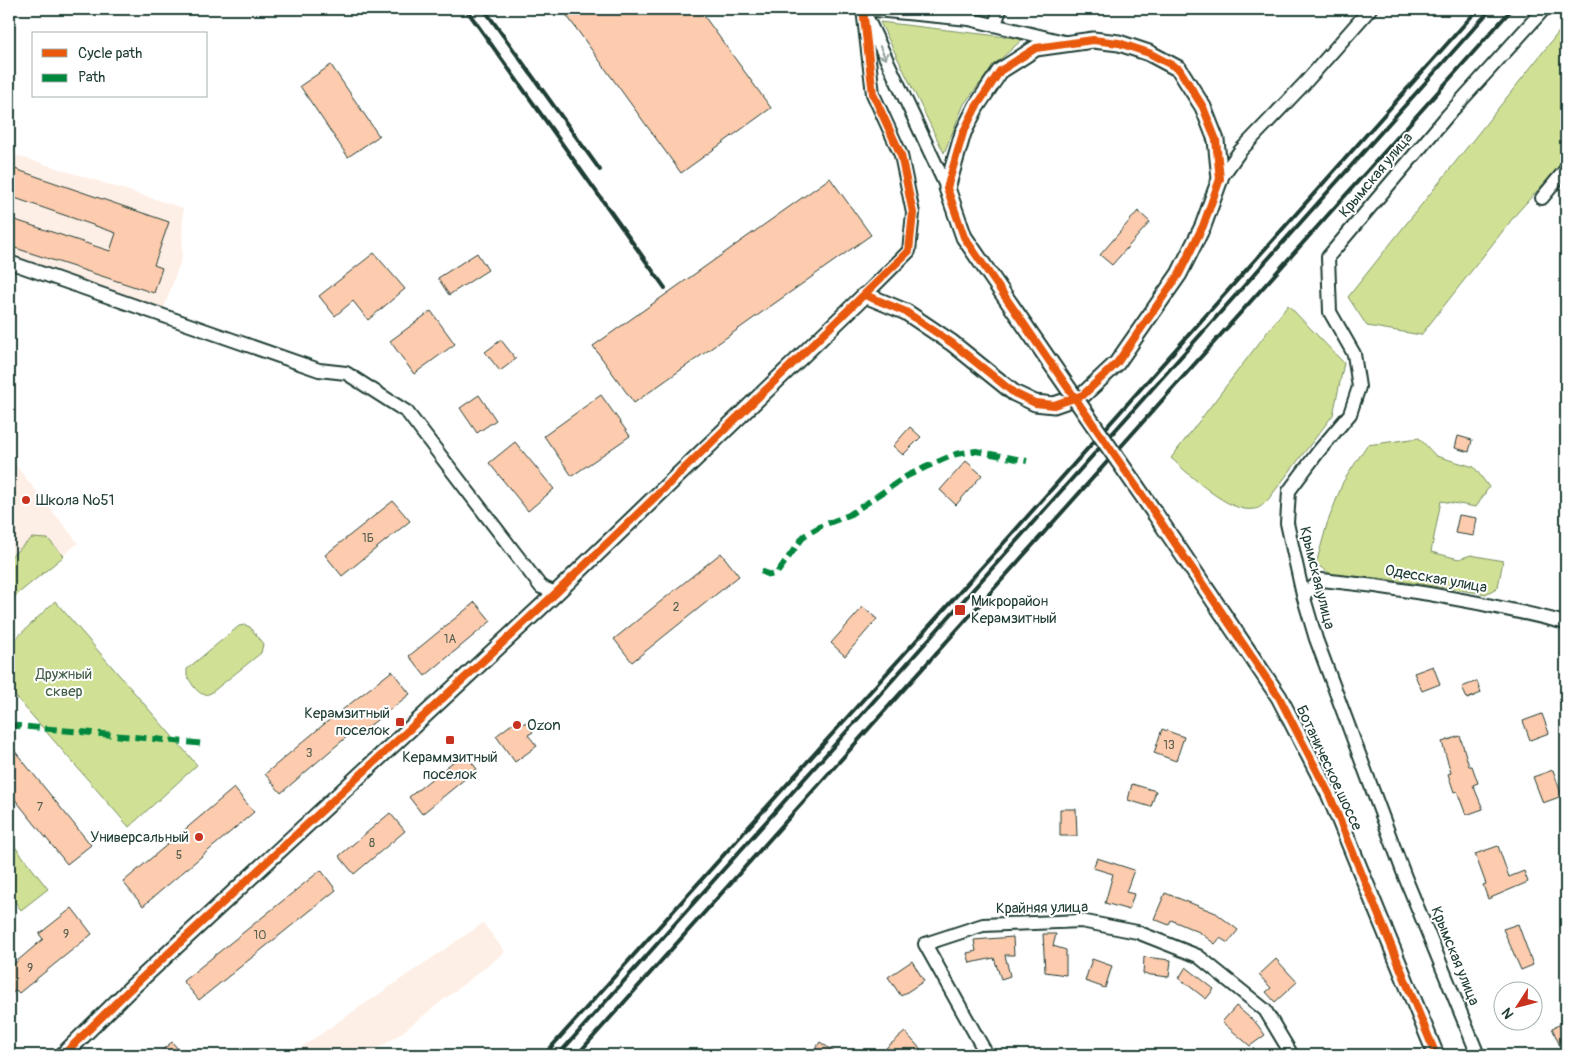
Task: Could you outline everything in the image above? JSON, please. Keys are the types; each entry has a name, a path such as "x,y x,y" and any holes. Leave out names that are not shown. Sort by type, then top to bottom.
{"street":[{"path":"864,9 969,19 1064,42"},
{"path":"864,9 947,188"},
{"path":"63,1055 129,990 556,593 865,296 909,251 913,214 901,155 874,94 864,9"},
{"path":"995,25 1000,9"},
{"path":"865,296 906,312 952,343 1014,393 1035,403 1054,405 1083,395 1117,364 1179,274 1203,226 1220,179 1240,151 1304,84 1370,9"},
{"name":"Крымская улица","path":"1478,1055 1402,868 1316,639 1303,595 1287,523 1289,492 1318,452 1350,414 1358,387 1354,354 1330,312 1328,257 1448,115 1544,9"},
{"path":"947,188 963,133 976,107 1000,71 1036,48 1064,42 1092,40 1119,43 1149,53 1179,69 1203,107 1216,140 1220,179"},
{"path":"1542,198 1566,169"},
{"name":"Ботаническое шоссе","path":"947,188 964,237 1279,697 1329,794 1436,1055"},
{"path":"9,262 319,370 346,373 407,412 541,587 556,593"},
{"name":"Одесская улица","path":"1303,595 1322,580 1372,585 1442,594 1566,623"},
{"name":"Крайняя улица","path":"987,1055 925,944 983,925 1081,921 1137,932 1198,956 1265,1010 1292,1055"}],"shaded area":[{"path":"9,153 183,208 182,257 164,308 9,256"},
{"name":"Школа №51","path":"9,457 78,543 9,601"},
{"path":"483,923 505,952 396,1037 367,1055 290,1055"}],"green space":[{"path":"880,22 1023,39 995,64 964,104 944,153"},
{"path":"1566,23 1566,159 1517,213 1421,335 1367,326 1348,297"},
{"path":"1288,305 1344,363 1333,415 1267,501 1258,508 1244,509 1221,499 1171,458"},
{"path":"1419,438 1436,456 1474,467 1489,487 1476,507 1441,501 1431,552 1459,559 1471,555 1503,561 1498,587 1486,594 1379,578 1332,575 1316,564 1327,524 1343,482 1367,445"},
{"path":"32,538 48,539 64,556 9,601 9,558"},
{"name":"Дружный сквер","path":"55,601 197,765 129,827 9,689 9,645"},
{"path":"245,625 250,627 263,644 261,653 211,693 200,693 187,676 187,669 239,626"},
{"path":"9,839 48,889 21,910 9,894"}],"building":[{"path":"562,9 699,9 771,108 681,173"},
{"path":"331,65 379,136 348,157 300,86"},
{"path":"9,167 169,222 154,265 162,268 154,293 9,246 9,218 110,251 116,233 9,196"},
{"path":"830,178 871,235 634,403 593,346"},
{"path":"1138,211 1150,222 1112,265 1100,255"},
{"path":"374,253 405,289 368,320 353,301 335,316 319,296"},
{"path":"477,253 488,270 449,295 438,278"},
{"path":"431,311 455,344 414,374 390,341"},
{"path":"501,340 516,359 500,371 485,352"},
{"path":"479,395 496,420 477,433 460,408"},
{"path":"601,395 630,436 572,476 544,436"},
{"path":"910,427 921,437 903,455 893,446"},
{"path":"1458,436 1472,440 1469,452 1455,448"},
{"path":"515,442 554,489 528,511 489,463"},
{"path":"966,461 982,475 956,505 940,490"},
{"path":"393,501 410,521 342,576 325,555"},
{"path":"1459,515 1477,518 1474,536 1455,533"},
{"path":"721,553 739,576 632,662 614,639"},
{"path":"475,602 491,621 425,676 409,656"},
{"path":"863,607 877,619 845,656 831,643"},
{"path":"1433,666 1440,684 1422,691 1414,673"},
{"path":"392,671 410,694 354,738 350,734 281,793 265,774 323,725"},
{"path":"1477,681 1481,693 1467,699 1462,687"},
{"path":"1542,714 1549,733 1530,740 1523,721"},
{"path":"517,720 521,725 526,722 533,732 528,735 537,746 515,762 496,736"},
{"path":"1162,729 1184,737 1176,761 1154,753"},
{"path":"1460,736 1469,766 1472,766 1478,783 1473,785 1483,809 1466,815 1457,791 1454,792 1448,774 1451,773 1442,742"},
{"path":"9,744 91,845 67,864 9,792"},
{"path":"464,753 477,769 422,814 409,797"},
{"path":"1553,770 1562,796 1543,803 1533,777"},
{"path":"1132,784 1156,791 1151,807 1128,800"},
{"path":"234,788 254,812 143,906 123,882"},
{"path":"1060,809 1076,809 1077,836 1060,836"},
{"path":"390,813 405,831 354,874 339,856"},
{"path":"1498,846 1509,877 1524,871 1528,882 1488,899 1483,885 1486,884 1475,854"},
{"path":"1097,858 1134,870 1126,892 1134,894 1129,910 1105,903 1113,874 1093,868"},
{"path":"321,870 336,890 199,1000 183,981"},
{"path":"1165,893 1216,913 1238,930 1228,943 1220,938 1215,944 1199,932 1171,920 1169,925 1154,919"},
{"path":"72,908 92,934 19,993 16,990 9,996 9,968 43,939 39,934"},
{"path":"1518,924 1533,965 1521,970 1503,929"},
{"path":"1043,934 1056,934 1053,946 1066,950 1066,975 1045,972"},
{"path":"1013,937 1014,955 1005,955 1010,976 1001,979 994,958 970,963 967,953 976,951 974,940"},
{"path":"1144,957 1171,960 1169,977 1143,974"},
{"path":"1092,959 1112,966 1105,988 1085,981"},
{"path":"1276,959 1297,982 1275,1002 1266,992 1271,988 1259,975"},
{"path":"912,961 924,981 901,996 888,977"},
{"path":"1186,967 1214,989 1206,999 1179,978"},
{"path":"1236,1006 1256,1023 1265,1035 1250,1046 1222,1022"},
{"path":"1566,1022 1566,1055 1564,1055 1552,1028"},
{"path":"905,1032 926,1055 892,1055 886,1048"},
{"path":"172,1042 183,1055 156,1055"},
{"path":"820,1042 839,1055 811,1055"}],"railway":[{"path":"466,9 665,288"},
{"path":"484,9 600,170"},
{"path":"544,1055 1010,536 1478,9"},
{"path":"558,1055 1491,9"},
{"path":"577,1055 1512,9"}],"marked path":[{"path":"761,571 770,575 777,573 804,536 821,526 849,515 907,476 956,454 976,451 1027,461"},
{"path":"9,725 206,744"}],"cycle path":[{"path":"63,1055 129,990 556,593 909,251 913,213 901,155 873,94 863,9"},
{"path":"865,295 906,312 952,343 1014,393 1035,403 1054,405 1083,395 1117,363 1179,274 1203,226 1220,179 1216,140 1203,107 1179,69 1149,53 1119,43 1093,40 1036,48 1000,71 976,107 963,133 947,188 964,237 1050,362 1156,515 1279,697 1329,794 1436,1055"}],"place":[{"name":"Школа №51","path":"26,500"},
{"name":"Микрорайон Керамзитный","path":"960,610"},
{"name":"Керамзитный поселок","path":"400,722"},
{"name":"Ozon","path":"517,725"},
{"name":"Кераммзитный поселок","path":"450,740"},
{"name":"Универсальный","path":"199,837"}]}
